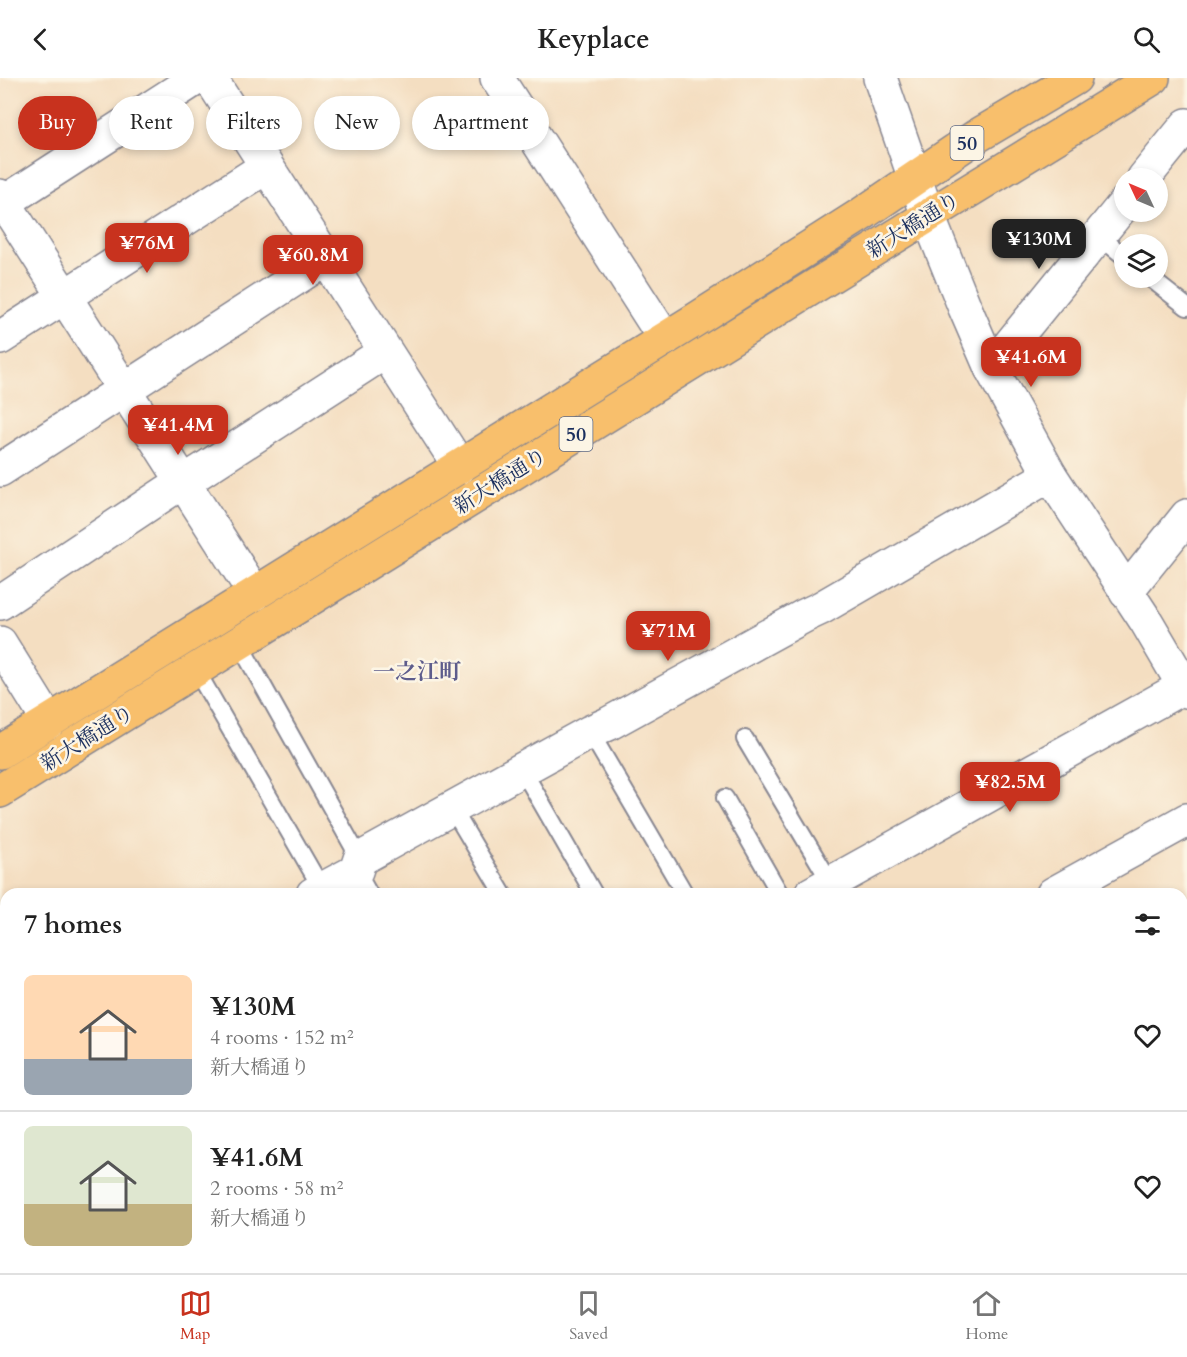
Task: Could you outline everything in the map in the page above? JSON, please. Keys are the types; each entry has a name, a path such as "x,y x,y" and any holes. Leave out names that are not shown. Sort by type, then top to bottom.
{"main road":[{"name":"新大橋通り","path":"0,752 665,339 862,214 977,136 1075,78"},
{"name":"新大橋通り","path":"0,791 1153,78"}],"street":[{"path":"197,78 1,201 65,296 255,594"},
{"path":"210,78 460,467"},
{"path":"496,78 665,339"},
{"path":"823,888 1186,689 1146,621 1050,475 991,368 928,216 880,78"},
{"path":"1152,168 1187,125"},
{"path":"0,338 266,167"},
{"path":"991,368 1114,217"},
{"path":"0,470 326,259"},
{"path":"0,603 385,352"},
{"path":"325,888 362,875 452,808 821,608 1050,475"},
{"path":"1126,592 1187,516"},
{"path":"0,642 49,722"},
{"path":"1064,888 1187,820"}],"lane":[{"path":"1099,236 1114,249"},
{"path":"1163,288 1187,307"},
{"path":"239,643 362,875"},
{"path":"196,670 315,888"},
{"path":"590,732 681,888"},
{"path":"745,739 820,888"},
{"path":"522,769 591,888"},
{"path":"725,798 777,888"},
{"path":"452,808 499,888"}],"district":[{"name":"一之江町","path":"417,671"}]}
